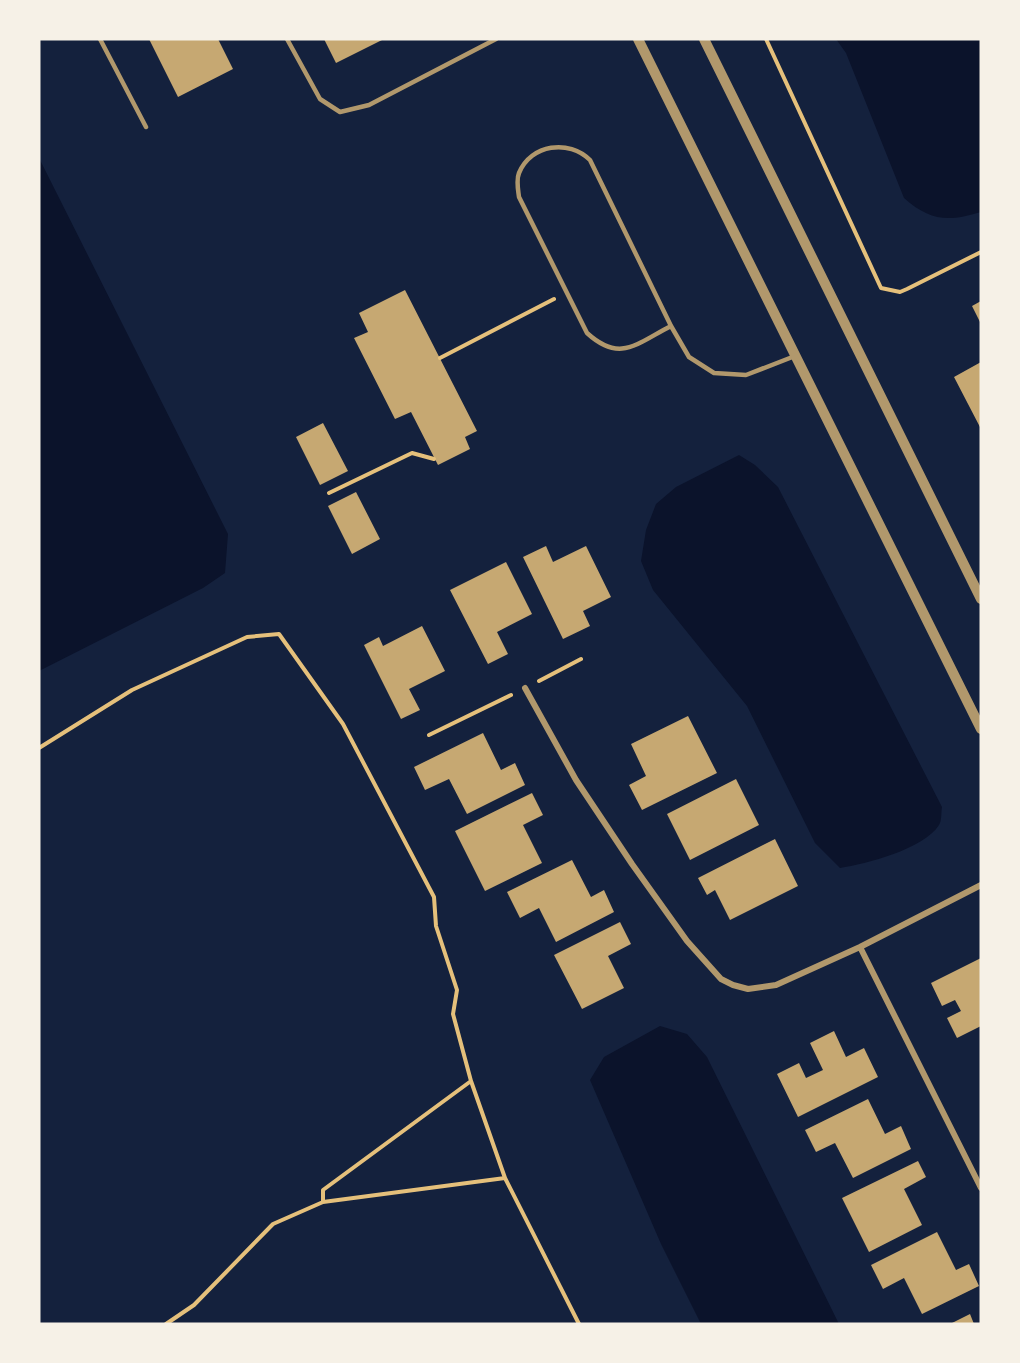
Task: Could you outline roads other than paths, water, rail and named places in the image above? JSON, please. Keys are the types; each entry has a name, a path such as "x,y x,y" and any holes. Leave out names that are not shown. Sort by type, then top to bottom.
{"street":[{"path":"638,39 981,729"},
{"path":"704,39 981,599"},
{"path":"525,688 576,780 632,864 687,941 721,980 748,988 776,985 860,947 981,885"},
{"path":"860,947 981,1188"}],"lane":[{"path":"100,39 146,127"},
{"path":"287,39 320,99 340,112 369,105 496,39"},
{"path":"671,326 619,351 601,346 587,333 565,294 519,197 517,180 525,164 534,154 544,149 567,146 580,150 590,159 671,326 689,357 714,373 746,375 795,356"}],"water":[{"path":"836,39 981,39 981,212 959,217 940,217 922,211 904,198 846,53"},
{"path":"39,158 228,534 225,573 203,588 39,671"},
{"path":"739,455 755,465 778,487 942,807 940,823 932,834 894,854 840,868 815,843 747,706 653,590 641,561 646,530 656,504 676,487"},
{"path":"660,1026 687,1034 707,1057 839,1324 701,1324 661,1244 590,1080 604,1057"}]}
